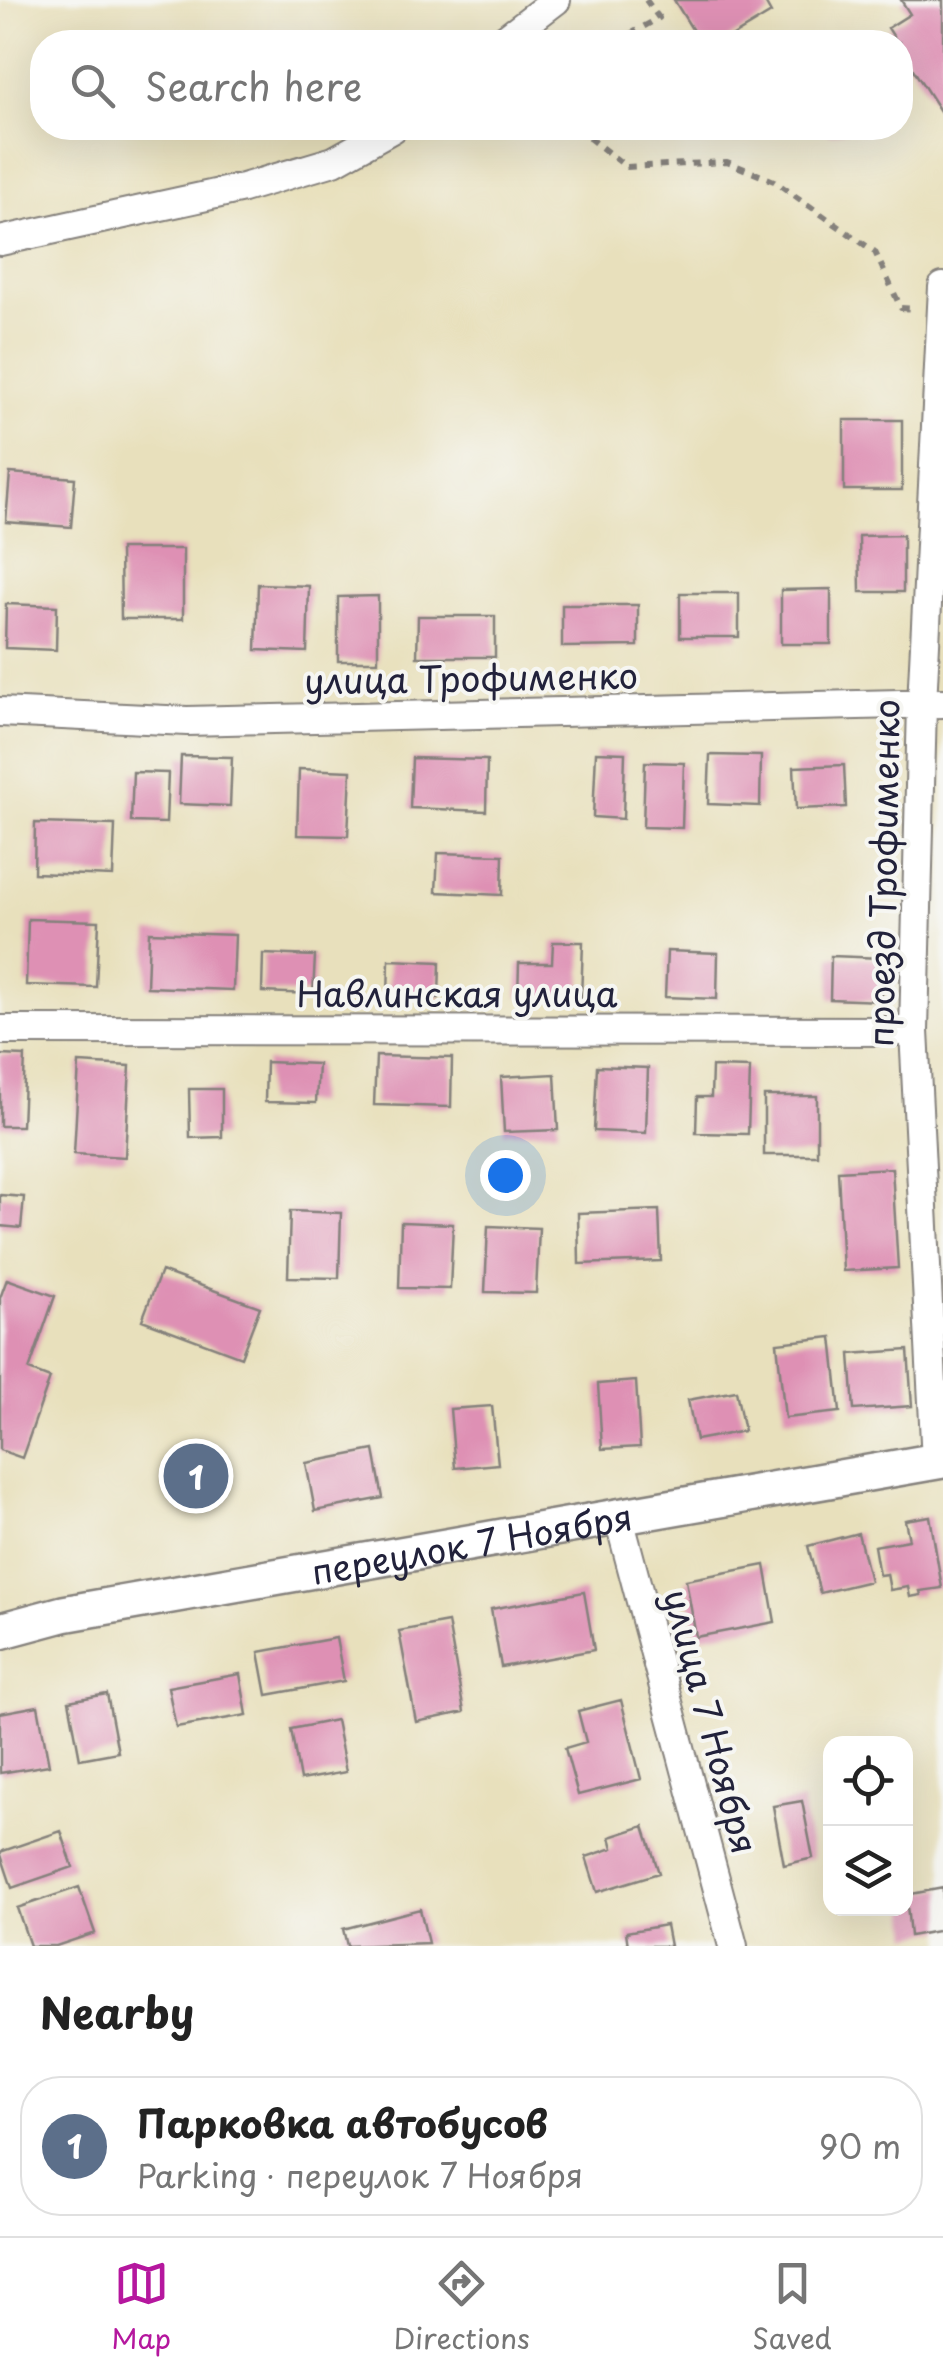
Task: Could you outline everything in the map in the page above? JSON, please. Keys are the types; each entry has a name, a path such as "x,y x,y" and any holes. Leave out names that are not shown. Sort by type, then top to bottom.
{"street":[{"path":"517,30 556,0"},
{"path":"0,241 243,188 334,161 371,140"},
{"name":"проезд Трофименко","path":"940,1460 914,1031 933,704 943,288"},
{"name":"улица Трофименко","path":"0,712 187,721 933,704"},
{"name":"Навлинская улица","path":"0,1030 914,1031"},
{"name":"переулок 7 Ноября","path":"0,1631 63,1614 940,1460"},
{"name":"улица 7 Ноября","path":"618,1515 733,1946"}],"path":[{"path":"638,30 659,18 646,0"},
{"path":"592,140 628,166 727,162 774,182 875,252 902,308 942,310"}],"building":[{"path":"674,0 773,0 766,4 771,13 743,30 693,30"},
{"path":"901,0 943,0 940,111 913,69 913,30 888,28 910,14"},
{"path":"844,420 902,420 902,490 844,490"},
{"path":"10,473 75,478 71,527 6,522"},
{"path":"903,535 903,592 860,592 859,536"},
{"path":"120,549 183,549 183,619 121,619"},
{"path":"258,584 309,586 307,652 256,650"},
{"path":"831,589 831,644 781,644 781,590"},
{"path":"680,593 739,593 739,637 680,637"},
{"path":"378,596 378,661 338,661 338,597"},
{"path":"6,604 57,606 56,650 5,648"},
{"path":"562,605 638,605 638,646 562,647"},
{"path":"418,616 495,616 495,657 417,657"},
{"path":"596,752 625,753 623,819 593,817"},
{"path":"710,755 761,756 760,806 708,804"},
{"path":"181,756 232,757 230,806 179,804"},
{"path":"412,758 487,760 486,811 410,808"},
{"path":"645,762 684,763 682,828 643,827"},
{"path":"844,765 846,807 796,809 794,767"},
{"path":"299,769 351,771 348,836 297,835"},
{"path":"133,772 168,773 166,823 131,822"},
{"path":"35,823 115,825 113,876 34,873"},
{"path":"438,853 503,855 502,895 436,892"},
{"path":"28,919 99,921 96,987 26,985"},
{"path":"149,932 235,935 233,990 147,987"},
{"path":"553,942 583,942 581,1000 518,997 519,963 552,963"},
{"path":"667,951 718,953 717,999 665,997"},
{"path":"263,954 315,956 313,994 262,992"},
{"path":"831,956 882,958 881,1001 830,999"},
{"path":"389,960 440,962 439,998 388,996"},
{"path":"0,1055 25,1056 22,1126 0,1126"},
{"path":"376,1056 452,1058 451,1107 374,1105"},
{"path":"266,1062 318,1064 316,1103 265,1102"},
{"path":"79,1063 130,1066 125,1157 74,1154"},
{"path":"597,1066 648,1068 646,1133 594,1131"},
{"path":"712,1067 750,1068 748,1134 696,1133 697,1097 711,1097"},
{"path":"555,1074 558,1130 504,1132 501,1077"},
{"path":"189,1089 222,1089 222,1137 190,1138"},
{"path":"764,1096 817,1096 817,1155 764,1155"},
{"path":"892,1168 898,1268 843,1271 838,1171"},
{"path":"0,1195 24,1197 21,1228 0,1226"},
{"path":"659,1210 661,1261 579,1264 578,1213"},
{"path":"290,1211 341,1213 339,1278 288,1277"},
{"path":"401,1222 453,1224 450,1289 399,1288"},
{"path":"488,1226 539,1228 536,1293 485,1292"},
{"path":"161,1271 260,1307 241,1357 142,1320"},
{"path":"7,1279 55,1296 29,1370 50,1378 22,1458 0,1450 0,1298"},
{"path":"832,1337 840,1412 785,1418 777,1343"},
{"path":"908,1350 912,1406 854,1410 850,1354"},
{"path":"636,1381 640,1447 602,1449 598,1384"},
{"path":"736,1391 744,1431 696,1440 688,1400"},
{"path":"492,1406 498,1464 455,1468 450,1409"},
{"path":"374,1450 383,1498 315,1511 306,1463"},
{"path":"930,1516 942,1588 920,1591 921,1595 910,1597 908,1587 890,1590 887,1574 879,1575 874,1546 909,1540 905,1520"},
{"path":"858,1533 870,1581 820,1593 808,1546"},
{"path":"765,1565 775,1622 696,1637 686,1580"},
{"path":"584,1592 594,1650 501,1667 491,1609"},
{"path":"448,1622 464,1712 416,1722 399,1631"},
{"path":"336,1638 344,1681 267,1695 259,1652"},
{"path":"240,1674 247,1715 176,1727 168,1687"},
{"path":"107,1694 118,1752 80,1759 69,1701"},
{"path":"621,1700 641,1779 578,1795 565,1748 586,1742 578,1711"},
{"path":"38,1706 49,1765 0,1773 0,1713"},
{"path":"336,1720 346,1772 300,1780 291,1729"},
{"path":"802,1801 813,1858 784,1865 773,1806"},
{"path":"644,1826 659,1873 597,1892 586,1857 613,1848 610,1837"},
{"path":"61,1831 73,1867 12,1888 0,1852"},
{"path":"79,1887 95,1933 56,1946 30,1946 17,1908"},
{"path":"943,1888 943,1930 910,1936 908,1916 913,1916 913,1894"},
{"path":"420,1909 428,1943 347,1946 343,1929"},
{"path":"666,1925 670,1946 628,1946 626,1932"}],"place":[{"name":"Парковка автобусов","path":"196,1476"}]}
